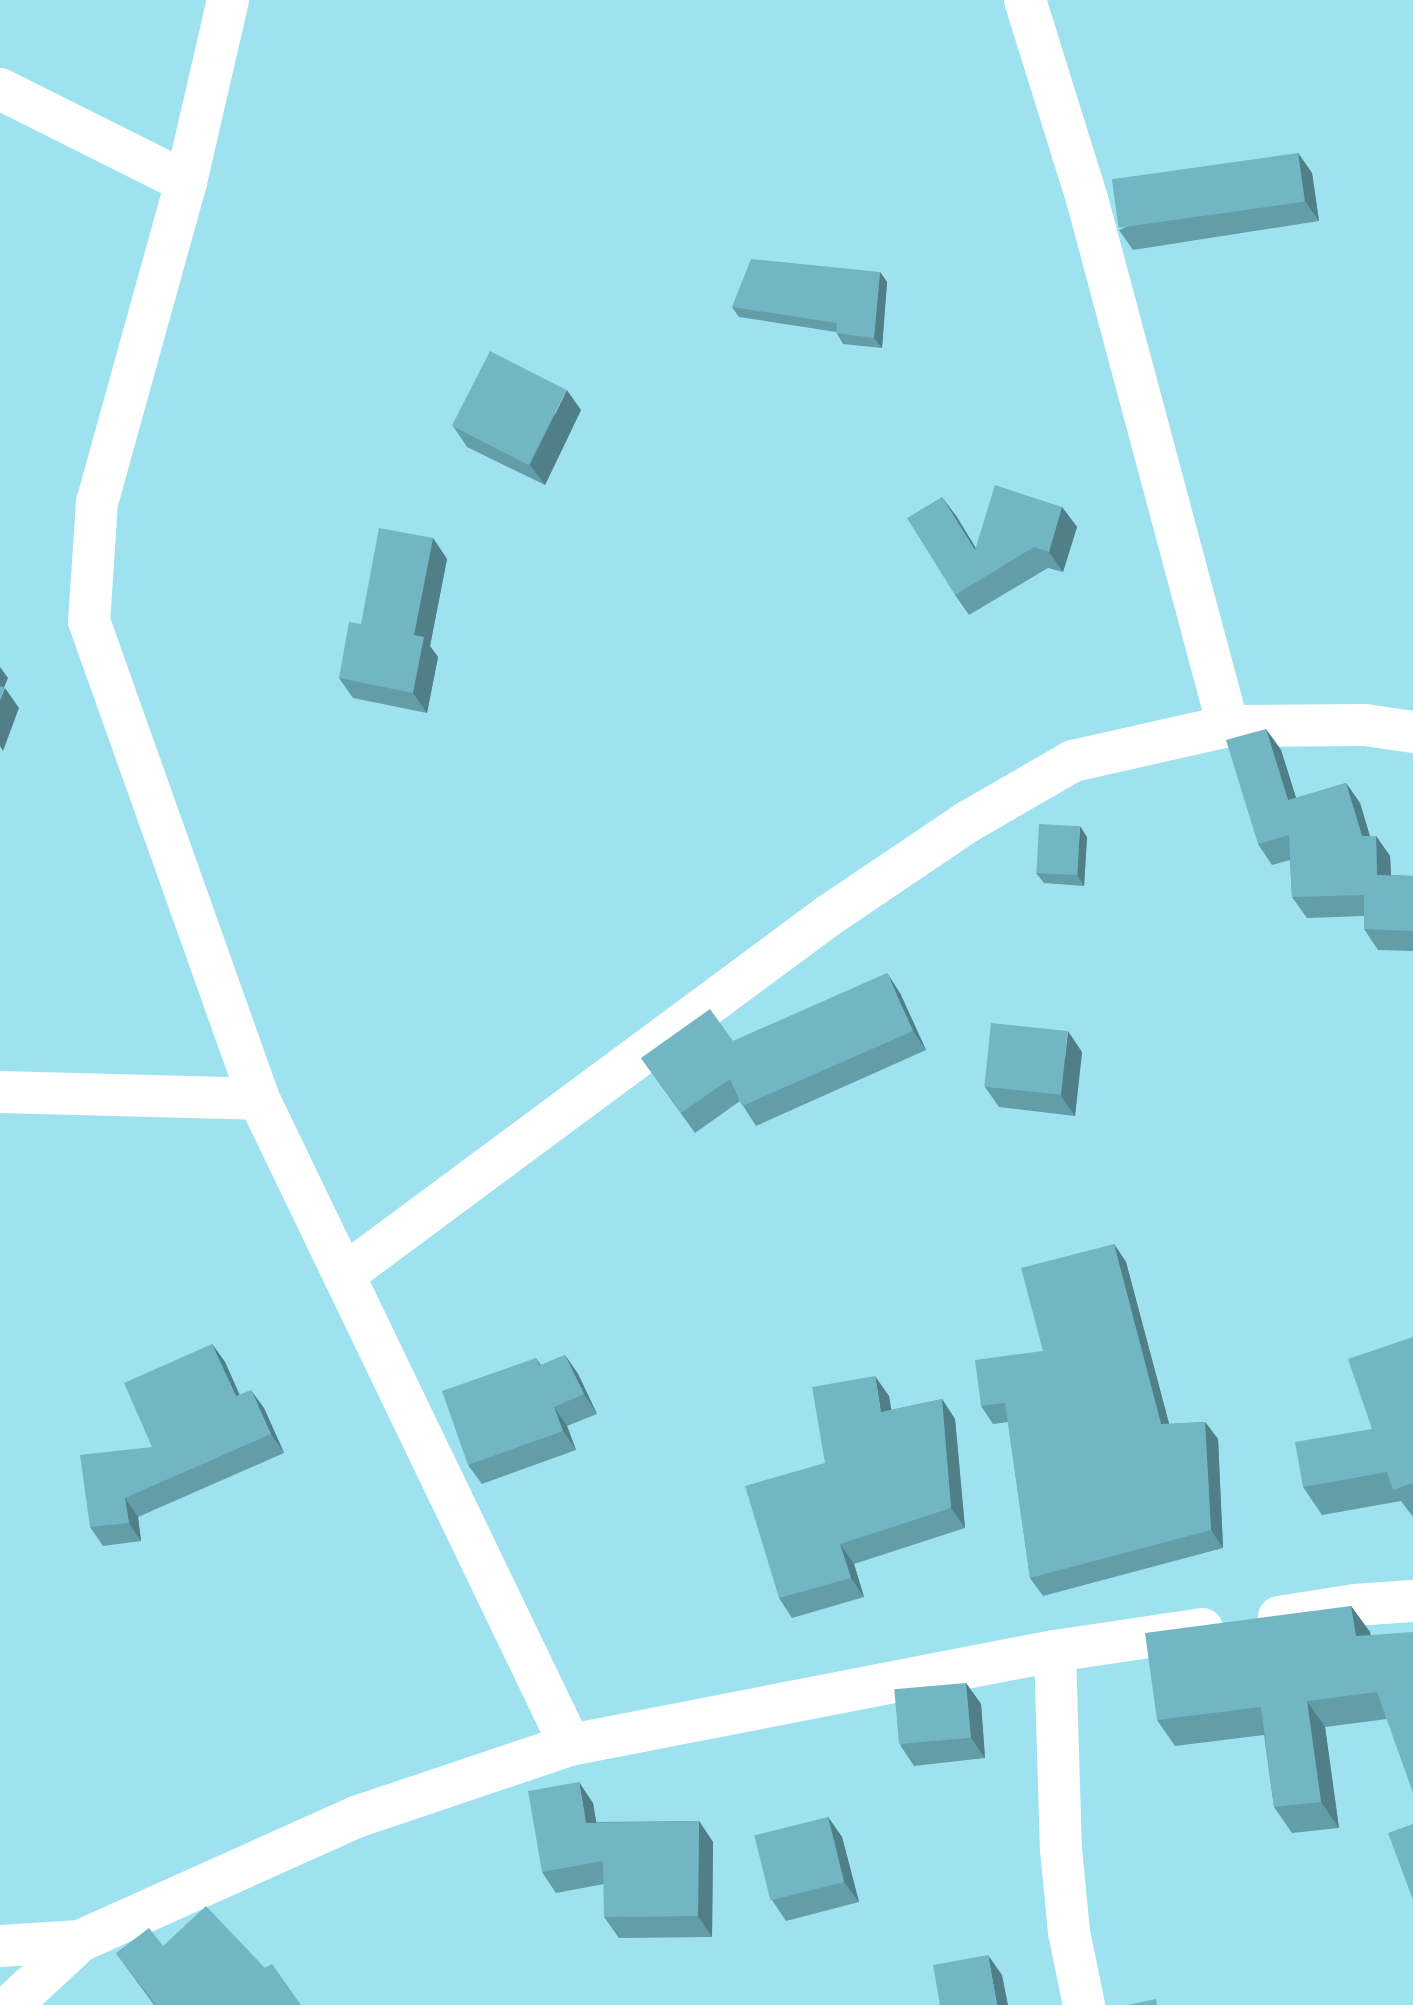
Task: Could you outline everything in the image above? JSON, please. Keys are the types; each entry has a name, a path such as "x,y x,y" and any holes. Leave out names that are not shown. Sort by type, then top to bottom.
{"street":[{"path":"228,0 186,182 97,502 89,621 259,1099 570,1745"},
{"path":"1025,0 1087,199 1228,726"},
{"path":"0,89 186,182"},
{"path":"345,1274 828,916 969,821 1073,761 1228,726 1365,725 1413,732"},
{"path":"0,1092 259,1099"},
{"path":"11,2005 80,1941 356,1817 570,1745 1055,1651 1355,1605 1413,1601"},
{"path":"1055,1651 1061,1849 1069,1932 1084,2005"},
{"path":"0,1946 80,1941"}],"building":[{"path":"1298,153 1305,202 1119,228 1112,179"},
{"path":"751,259 880,272 874,338 836,333 837,323 732,307"},
{"path":"490,351 567,390 528,465 452,426"},
{"path":"995,485 1062,507 1049,552 1034,547 955,595 907,518 942,497 975,550"},
{"path":"379,528 433,538 414,635 424,637 413,693 339,678 349,622 361,624"},
{"path":"1266,729 1288,800 1346,783 1362,836 1376,836 1377,875 1413,876 1413,931 1364,929 1364,895 1292,897 1289,835 1258,844 1226,740"},
{"path":"1039,824 1080,826 1077,875 1036,873"},
{"path":"887,973 913,1031 742,1106 730,1079 681,1113 641,1058 710,1009 733,1041"},
{"path":"991,1023 1068,1031 1061,1095 984,1087"},
{"path":"1114,1244 1161,1424 1205,1422 1211,1530 1030,1578 1005,1403 981,1406 975,1360 1043,1351 1021,1268"},
{"path":"1413,1337 1413,1483 1393,1490 1387,1472 1303,1487 1295,1442 1372,1429 1348,1359"},
{"path":"212,1344 236,1396 251,1390 271,1434 125,1498 129,1523 90,1527 80,1455 152,1447 124,1383"},
{"path":"565,1355 584,1394 554,1407 563,1431 468,1465 442,1391 536,1358 539,1366"},
{"path":"875,1376 881,1412 942,1399 951,1508 840,1544 851,1578 779,1598 745,1486 825,1463 812,1387"},
{"path":"1351,1606 1356,1636 1413,1632 1413,1793 1377,1692 1307,1701 1321,1802 1274,1807 1261,1707 1157,1720 1145,1633"},
{"path":"966,1683 971,1738 899,1744 894,1689"},
{"path":"579,1782 586,1823 699,1821 698,1916 604,1917 603,1861 542,1872 528,1791"},
{"path":"828,1817 844,1882 770,1900 754,1835"},
{"path":"1413,1824 1413,1900 1388,1833"},
{"path":"206,1906 265,1968 272,1964 301,2005 156,2005 116,1953 149,1928 163,1946"},
{"path":"988,1955 997,2005 940,2005 933,1965"},
{"path":"1156,1999 1157,2005 1128,2005"}]}
